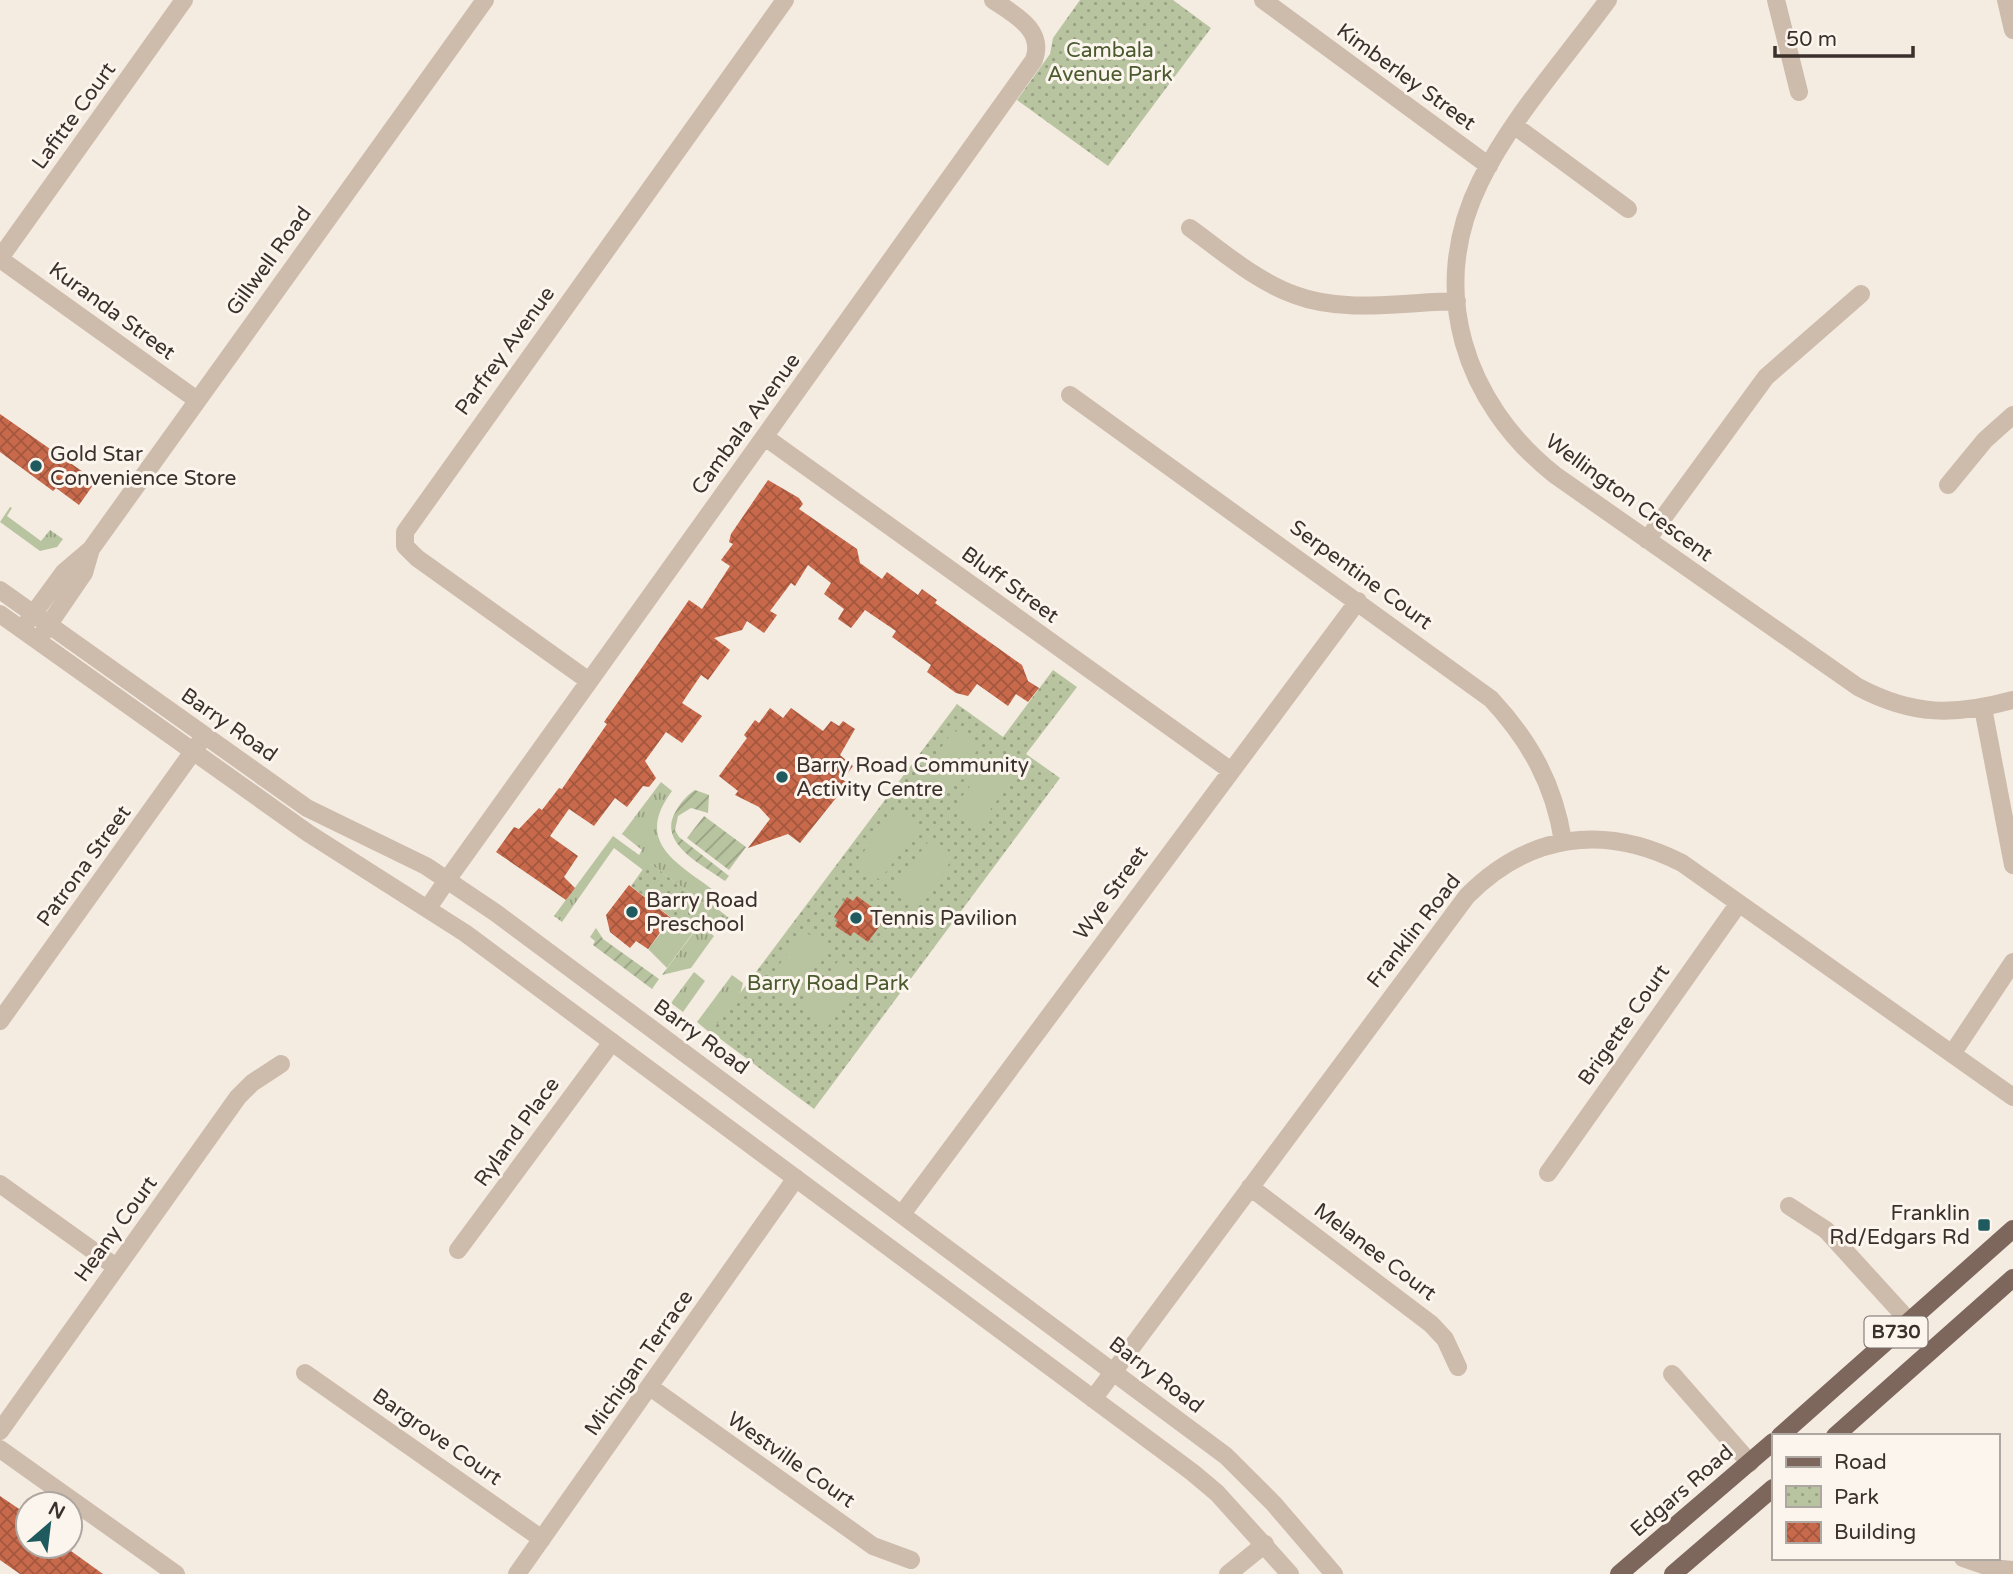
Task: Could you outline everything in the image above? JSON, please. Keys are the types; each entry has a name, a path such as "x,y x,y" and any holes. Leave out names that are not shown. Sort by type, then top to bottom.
{"main road":[{"name":"B730","path":"1782,1434 2013,1229"},
{"name":"B730","path":"1840,1434 2013,1278"},
{"name":"Edgars Road","path":"1619,1574 1772,1443"},
{"path":"1673,1574 1772,1490"}],"street":[{"name":"Lafitte Court","path":"0,258 184,0"},
{"name":"Gillwell Road","path":"22,629 64,572 90,549 485,0"},
{"name":"Parfrey Avenue","path":"589,681 417,558 405,546 405,532 785,0"},
{"name":"Cambala Avenue","path":"428,908 1034,60 1037,51 1034,34 1020,19 993,0"},
{"name":"Kimberley Street","path":"1263,0 1489,166"},
{"name":"Wellington Crescent","path":"1608,0 1515,126 1489,166 1471,204 1462,233 1457,262 1457,301 1462,338 1472,370 1495,415 1511,435 1555,475 1834,672 1876,697 1920,711 1947,712 1983,708 2013,700"},
{"path":"1776,0 1799,92"},
{"path":"2006,0 2013,30"},
{"path":"1515,126 1628,209"},
{"path":"1190,228 1250,271 1297,296 1344,305 1457,301"},
{"name":"Kuranda Street","path":"0,258 197,400"},
{"path":"1647,540 1766,377 1861,294"},
{"name":"Serpentine Court","path":"1070,395 1472,683 1510,720 1542,768 1554,796 1563,841"},
{"path":"1948,485 1985,440 2013,415"},
{"name":"Bluff Street","path":"765,436 1230,770"},
{"name":"Gillwell Road","path":"37,640 84,573 90,549"},
{"name":"Barry Road","path":"0,590 307,808 447,880 902,1214 1114,1371 1246,1474 1334,1574"},
{"name":"Wye Street","path":"902,1214 1358,601"},
{"name":"Barry Road","path":"0,614 308,833 428,908 1093,1399 1217,1493 1290,1574"},
{"path":"1983,708 2013,865"},
{"name":"Patrona Street","path":"0,1021 204,736"},
{"name":"Franklin Road","path":"1093,1399 1467,897 1503,864 1563,841 1620,841 1653,850 1682,863 2013,1097"},
{"name":"Brigette Court","path":"1548,1173 1739,903"},
{"path":"1952,1054 2013,962"},
{"name":"Ryland Place","path":"458,1250 612,1042"},
{"name":"Heany Court","path":"0,1430 238,1097 251,1083 281,1064"},
{"name":"Michigan Terrace","path":"517,1574 796,1178"},
{"path":"0,1184 116,1268"},
{"name":"Melanee Court","path":"1250,1187 1431,1324 1445,1339 1458,1367"},
{"path":"1789,1206 1826,1230 1909,1321"},
{"name":"Bargrove Court","path":"305,1373 542,1539"},
{"path":"1672,1374 1750,1462"},
{"name":"Westville Court","path":"650,1387 873,1546 911,1560"},
{"path":"0,1449 176,1574"},
{"path":"1228,1574 1265,1544"},
{"path":"1972,1560 2013,1570"}],"green space":[{"name":"Cambala Avenue Park","path":"1080,0 1173,0 1211,28 1108,166 1017,100 1050,54 1053,38"},
{"path":"10,507 12,508 7,516 41,541 50,530 63,539 57,547 40,551 0,522"},
{"name":"Barry Road Park","path":"1053,670 1077,687 1026,754 1060,778 814,1109 711,1032 957,704 1003,737"},
{"path":"954,730 979,748 940,801 915,783"},
{"path":"991,758 1015,776 976,829 952,810"},
{"path":"661,782 672,791 661,809 657,825 659,838 675,861 716,892 710,903 729,918 718,933 702,921 710,908 649,863 643,870 614,848 562,922 554,916 613,836 639,855 642,850 622,834"},
{"path":"695,790 709,795 708,813 691,808 678,816 675,830 679,837 729,876 725,881 685,852 672,833 671,823 676,811 684,799"},
{"path":"895,810 919,828 880,880 856,862"},
{"path":"704,816 746,847 729,870 687,838"},
{"path":"931,838 955,856 916,908 892,890"},
{"path":"648,862 710,908 692,934 631,886"},
{"path":"672,919 692,934 667,968 648,949"},
{"path":"700,924 714,936 691,968 662,975"},
{"path":"596,928 603,939 659,979 652,989 593,945 595,941 590,937"},
{"path":"804,931 828,948 790,1001 765,984"},
{"path":"841,957 865,975 827,1028 802,1010"},
{"path":"694,972 705,981 683,1012 671,1003"},
{"path":"732,975 743,983 737,1006 715,1037 697,1022"}],"building":[{"path":"0,414 96,481 79,505 56,488 53,491 0,452"},
{"path":"768,480 799,498 803,504 799,509 857,549 860,563 882,579 887,572 918,595 922,589 937,600 935,603 1022,665 1028,681 1039,688 1028,702 1016,694 1008,706 977,684 968,696 956,693 927,672 931,665 892,637 896,631 865,610 851,628 838,619 844,609 824,594 831,583 808,565 795,586 791,583 770,611 777,615 764,633 747,621 742,630 714,638 730,650 708,680 701,675 682,703 702,716 682,743 666,732 645,761 656,778 649,787 643,786 627,807 615,798 594,826 569,809 550,836 578,856 564,877 575,888 566,900 496,852 514,827 519,829 539,808 542,810 559,788 562,789 607,724 604,722 689,600 702,609 730,566 721,560 733,544 729,542 731,534"},
{"name":"Barry Road Community Activity Centre","path":"770,708 783,718 791,708 823,731 831,721 839,726 843,721 855,729 840,755 853,766 843,780 848,783 800,843 788,834 748,848 770,819 759,807 735,795 738,791 719,776 747,738 744,735 755,720 759,723"},
{"name":"Barry Road Preschool","path":"629,885 671,918 648,949 636,941 630,948 610,932 606,915"},
{"name":"Tennis Pavilion","path":"857,896 872,907 868,913 882,923 868,942 854,932 850,936 835,926 838,920 834,917 847,897 853,901"},
{"path":"0,1496 14,1506 14,1560 84,1560 103,1574 20,1574 0,1560"}],"place":[{"name":"Gold Star Convenience Store","path":"36,466"},
{"name":"Barry Road Community Activity Centre","path":"782,777"},
{"name":"Barry Road Preschool","path":"632,912"},
{"name":"Tennis Pavilion","path":"856,918"},
{"name":"Franklin Rd/Edgars Rd","path":"1984,1225"}]}
